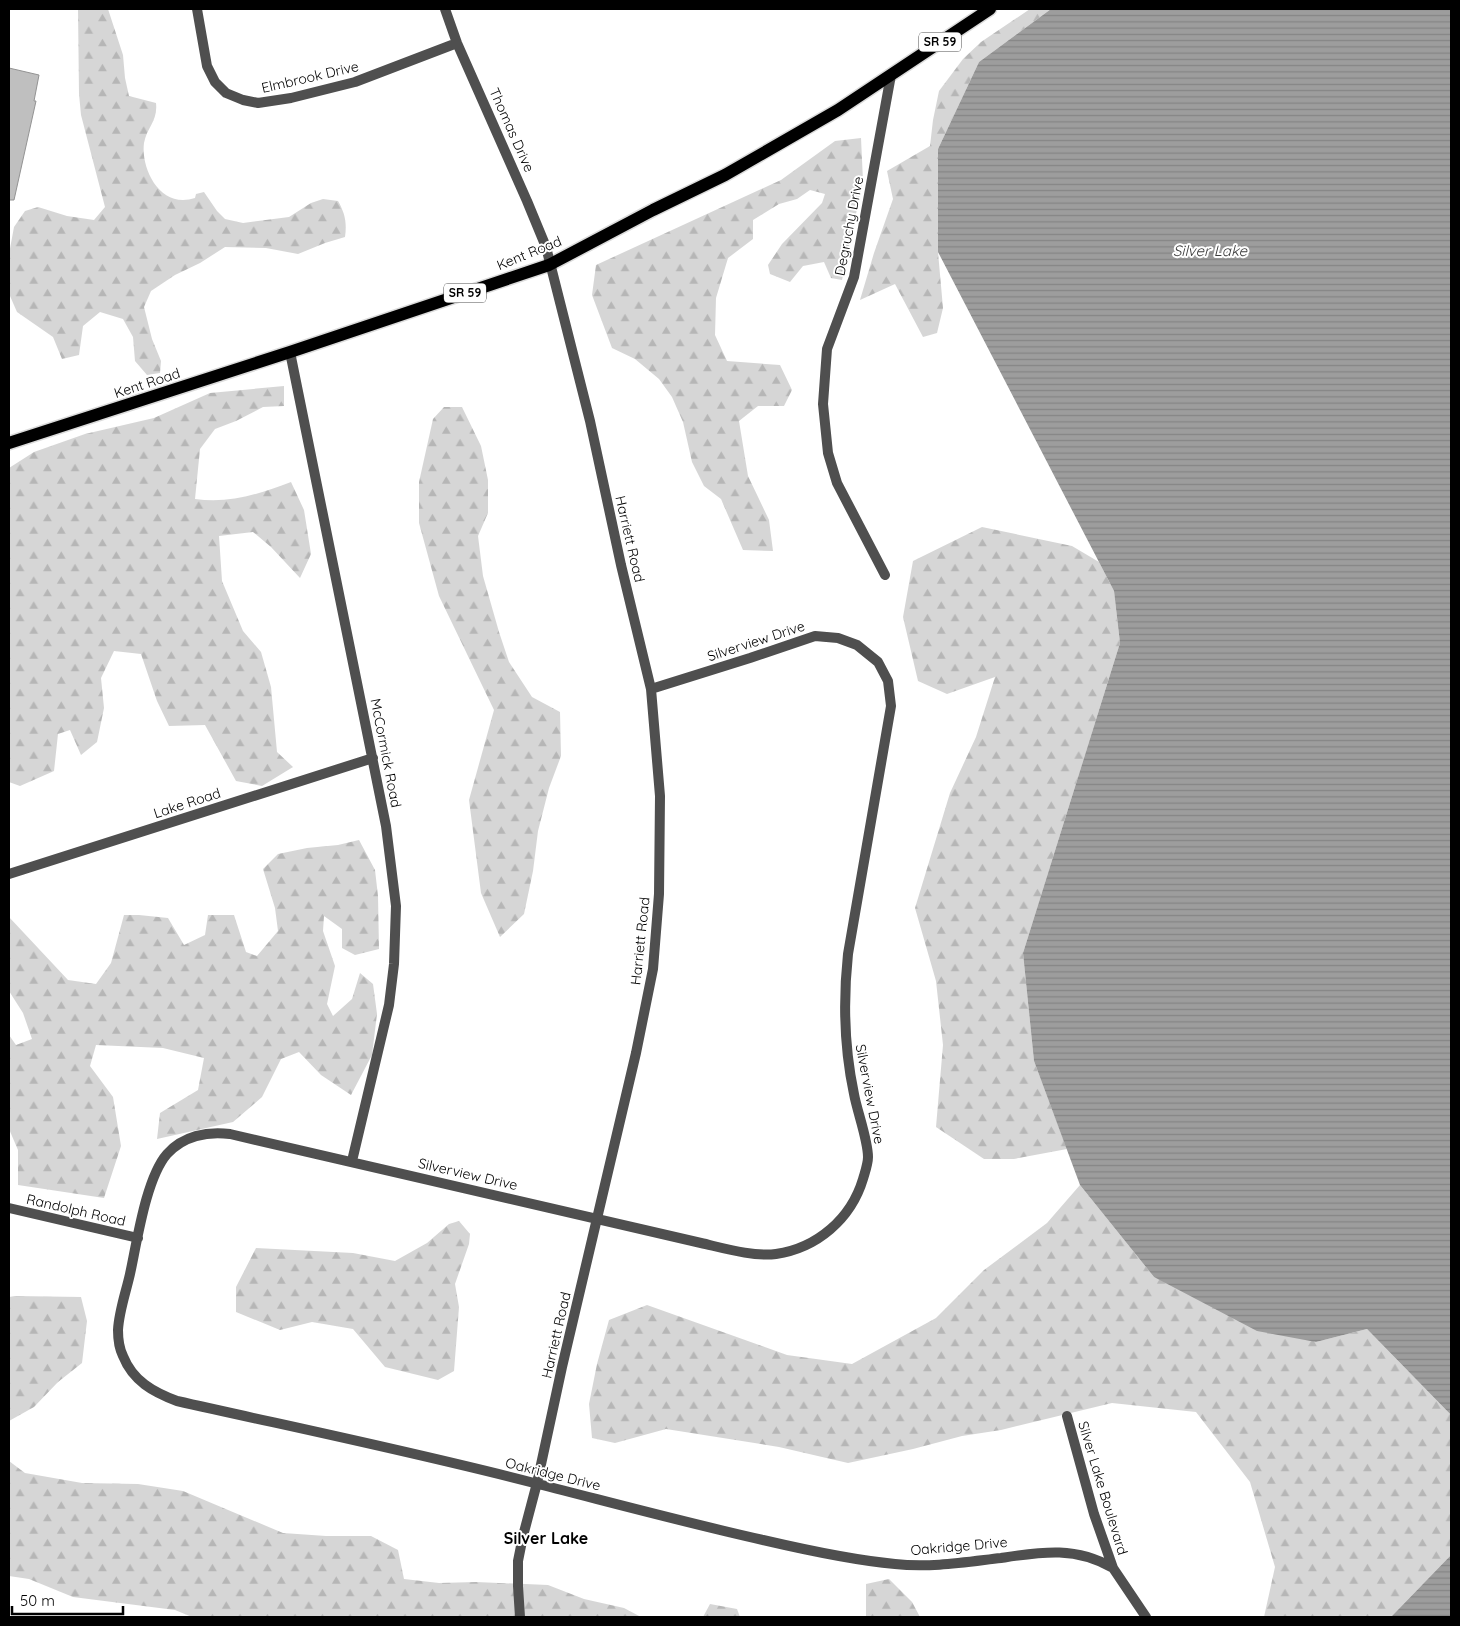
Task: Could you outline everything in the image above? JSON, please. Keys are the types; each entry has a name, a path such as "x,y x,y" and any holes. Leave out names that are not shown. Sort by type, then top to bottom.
{"main road":[{"name":"Kent Road","path":"9,442 290,352 549,265 653,210 726,175 838,110 990,9"}],"street":[{"name":"Elmbrook Drive","path":"197,9 207,66 215,82 226,93 243,100 258,103 291,98 355,82 457,43"},
{"name":"Thomas Drive","path":"444,9 457,43 528,201 546,247 549,265"},
{"name":"Degruchy Drive","path":"885,575 837,483 828,453 824,404 827,349 854,277 890,75"},
{"name":"Harriett Road","path":"520,1617 518,1561 598,1219 653,969 660,894 660,796 651,689 621,565 590,421 549,265"},
{"name":"McCormick Road","path":"290,352 373,758 390,850 396,906 396,942 389,1005 352,1161"},
{"name":"Silverview Drive","path":"138,1238 151,1185 158,1169 168,1154 179,1144 193,1136 206,1133 230,1134 746,1252 774,1254 801,1248 825,1234 846,1214 860,1189 868,1156 848,1061 844,1025 844,990 848,954 891,706 888,681 878,662 857,645 838,638 815,636 651,689"},
{"name":"Lake Road","path":"9,874 373,758"},
{"name":"Randolph Road","path":"9,1208 138,1238"},
{"name":"Oakridge Drive","path":"138,1238 119,1320 119,1344 130,1370 145,1386 177,1401 537,1483 691,1524 843,1557 918,1565 950,1564 1038,1552 1060,1552 1099,1560 1113,1568"},
{"name":"Silver Lake Boulevard","path":"1067,1416 1094,1514 1113,1568 1146,1617"}],"green space":[{"path":"78,9 108,9 123,55 129,96 156,103 154,119 145,137 144,152 145,162 152,180 165,194 173,198 185,200 195,198 196,194 204,192 225,219 243,223 289,217 311,203 323,199 338,201 345,218 345,237 298,254 266,248 225,247 151,291 144,307 152,339 161,361 160,373 147,375 135,361 133,337 123,319 100,312 83,326 79,355 62,359 53,337 17,312 10,296 9,254 14,227 25,211 38,207 67,216 94,220 105,207 81,115"},
{"path":"1030,9 1051,9 979,62 938,149 938,252 943,308 937,333 923,337 895,284 860,300 893,199 887,171 930,146 939,91 963,59 981,42"},
{"path":"861,138 863,181 842,280 831,278 824,262 803,266 790,282 770,274 768,265 782,244 822,203 825,194 810,190 797,199 779,204 753,220 753,239 728,258 716,298 715,335 727,361 780,365 792,390 784,406 758,406 739,421 748,476 769,520 773,551 743,550 721,499 704,486 692,462 683,422 672,397 659,379 635,359 612,348 592,295 596,265 781,180 835,141"},
{"path":"284,386 284,406 263,407 215,429 200,449 195,499 220,500 244,497 291,482 304,510 311,554 300,578 271,547 253,532 219,536 222,581 243,631 261,652 271,687 277,752 293,767 262,786 236,781 205,725 169,726 157,701 141,654 114,651 101,678 104,708 97,742 81,755 70,730 58,734 54,771 20,786 9,782 9,468 34,452 85,434 154,418 210,393"},
{"path":"444,407 462,407 481,446 488,480 488,513 478,536 483,576 509,662 532,697 560,712 561,756 549,788 538,831 533,871 524,914 500,937 481,893 469,800 494,710 439,596 419,523 419,482 433,419"},
{"path":"982,527 1072,546 1099,562 1114,591 1120,643 1023,953 1034,1061 1067,1149 1014,1159 984,1159 936,1127 943,1045 936,981 915,908 950,793 976,737 995,677 947,694 918,681 903,617 913,561"},
{"path":"359,840 375,870 378,896 379,949 355,955 342,948 342,929 324,916 323,931 335,966 327,1004 333,1016 352,999 360,973 373,984 377,1014 372,1055 351,1095 321,1075 299,1052 281,1059 262,1097 233,1122 157,1139 160,1113 198,1090 204,1058 163,1048 96,1045 90,1066 113,1097 121,1146 104,1198 18,1185 18,1150 9,1129 9,1035 16,1045 32,1039 23,1013 9,991 9,917 68,980 96,984 111,963 124,915 168,918 184,945 205,935 208,915 234,915 246,952 257,956 278,931 275,908 263,869 278,854"},
{"path":"1080,1185 1154,1277 1316,1342 1367,1329 1451,1415 1451,1555 1391,1617 1264,1617 1275,1567 1250,1482 1196,1412 1112,1403 1001,1430 962,1436 848,1463 779,1447 666,1429 615,1443 592,1438 589,1404 609,1320 647,1305 787,1355 852,1364 936,1318 984,1270 1047,1223"},
{"path":"459,1221 470,1234 469,1244 455,1284 459,1307 454,1371 438,1380 385,1367 353,1329 312,1322 280,1330 236,1312 236,1287 256,1248 353,1253 395,1261 427,1243 449,1224"},
{"path":"9,1297 81,1297 87,1321 82,1363 58,1382 34,1407 9,1421"},
{"path":"9,1461 25,1473 82,1483 138,1484 183,1491 283,1533 326,1536 371,1536 398,1550 404,1579 439,1583 476,1582 548,1585 584,1599 624,1608 641,1617 192,1617 175,1610 73,1597 29,1579 9,1576"},
{"path":"889,1579 912,1602 920,1617 866,1617 866,1584"},
{"path":"710,1604 737,1609 740,1617 703,1617"}],"water":[{"name":"Silver Lake","path":"1051,9 1451,9 1451,1415 1367,1329 1316,1342 1257,1331 1154,1277 1080,1185 1034,1061 1023,953 1120,643 1114,591 938,252 938,149 979,62"},
{"path":"1451,1555 1451,1617 1391,1617"}],"building":[{"path":"9,68 39,75 34,101 36,101 14,200 9,200"}],"district":[{"name":"Silver Lake","path":"546,1538"}]}
